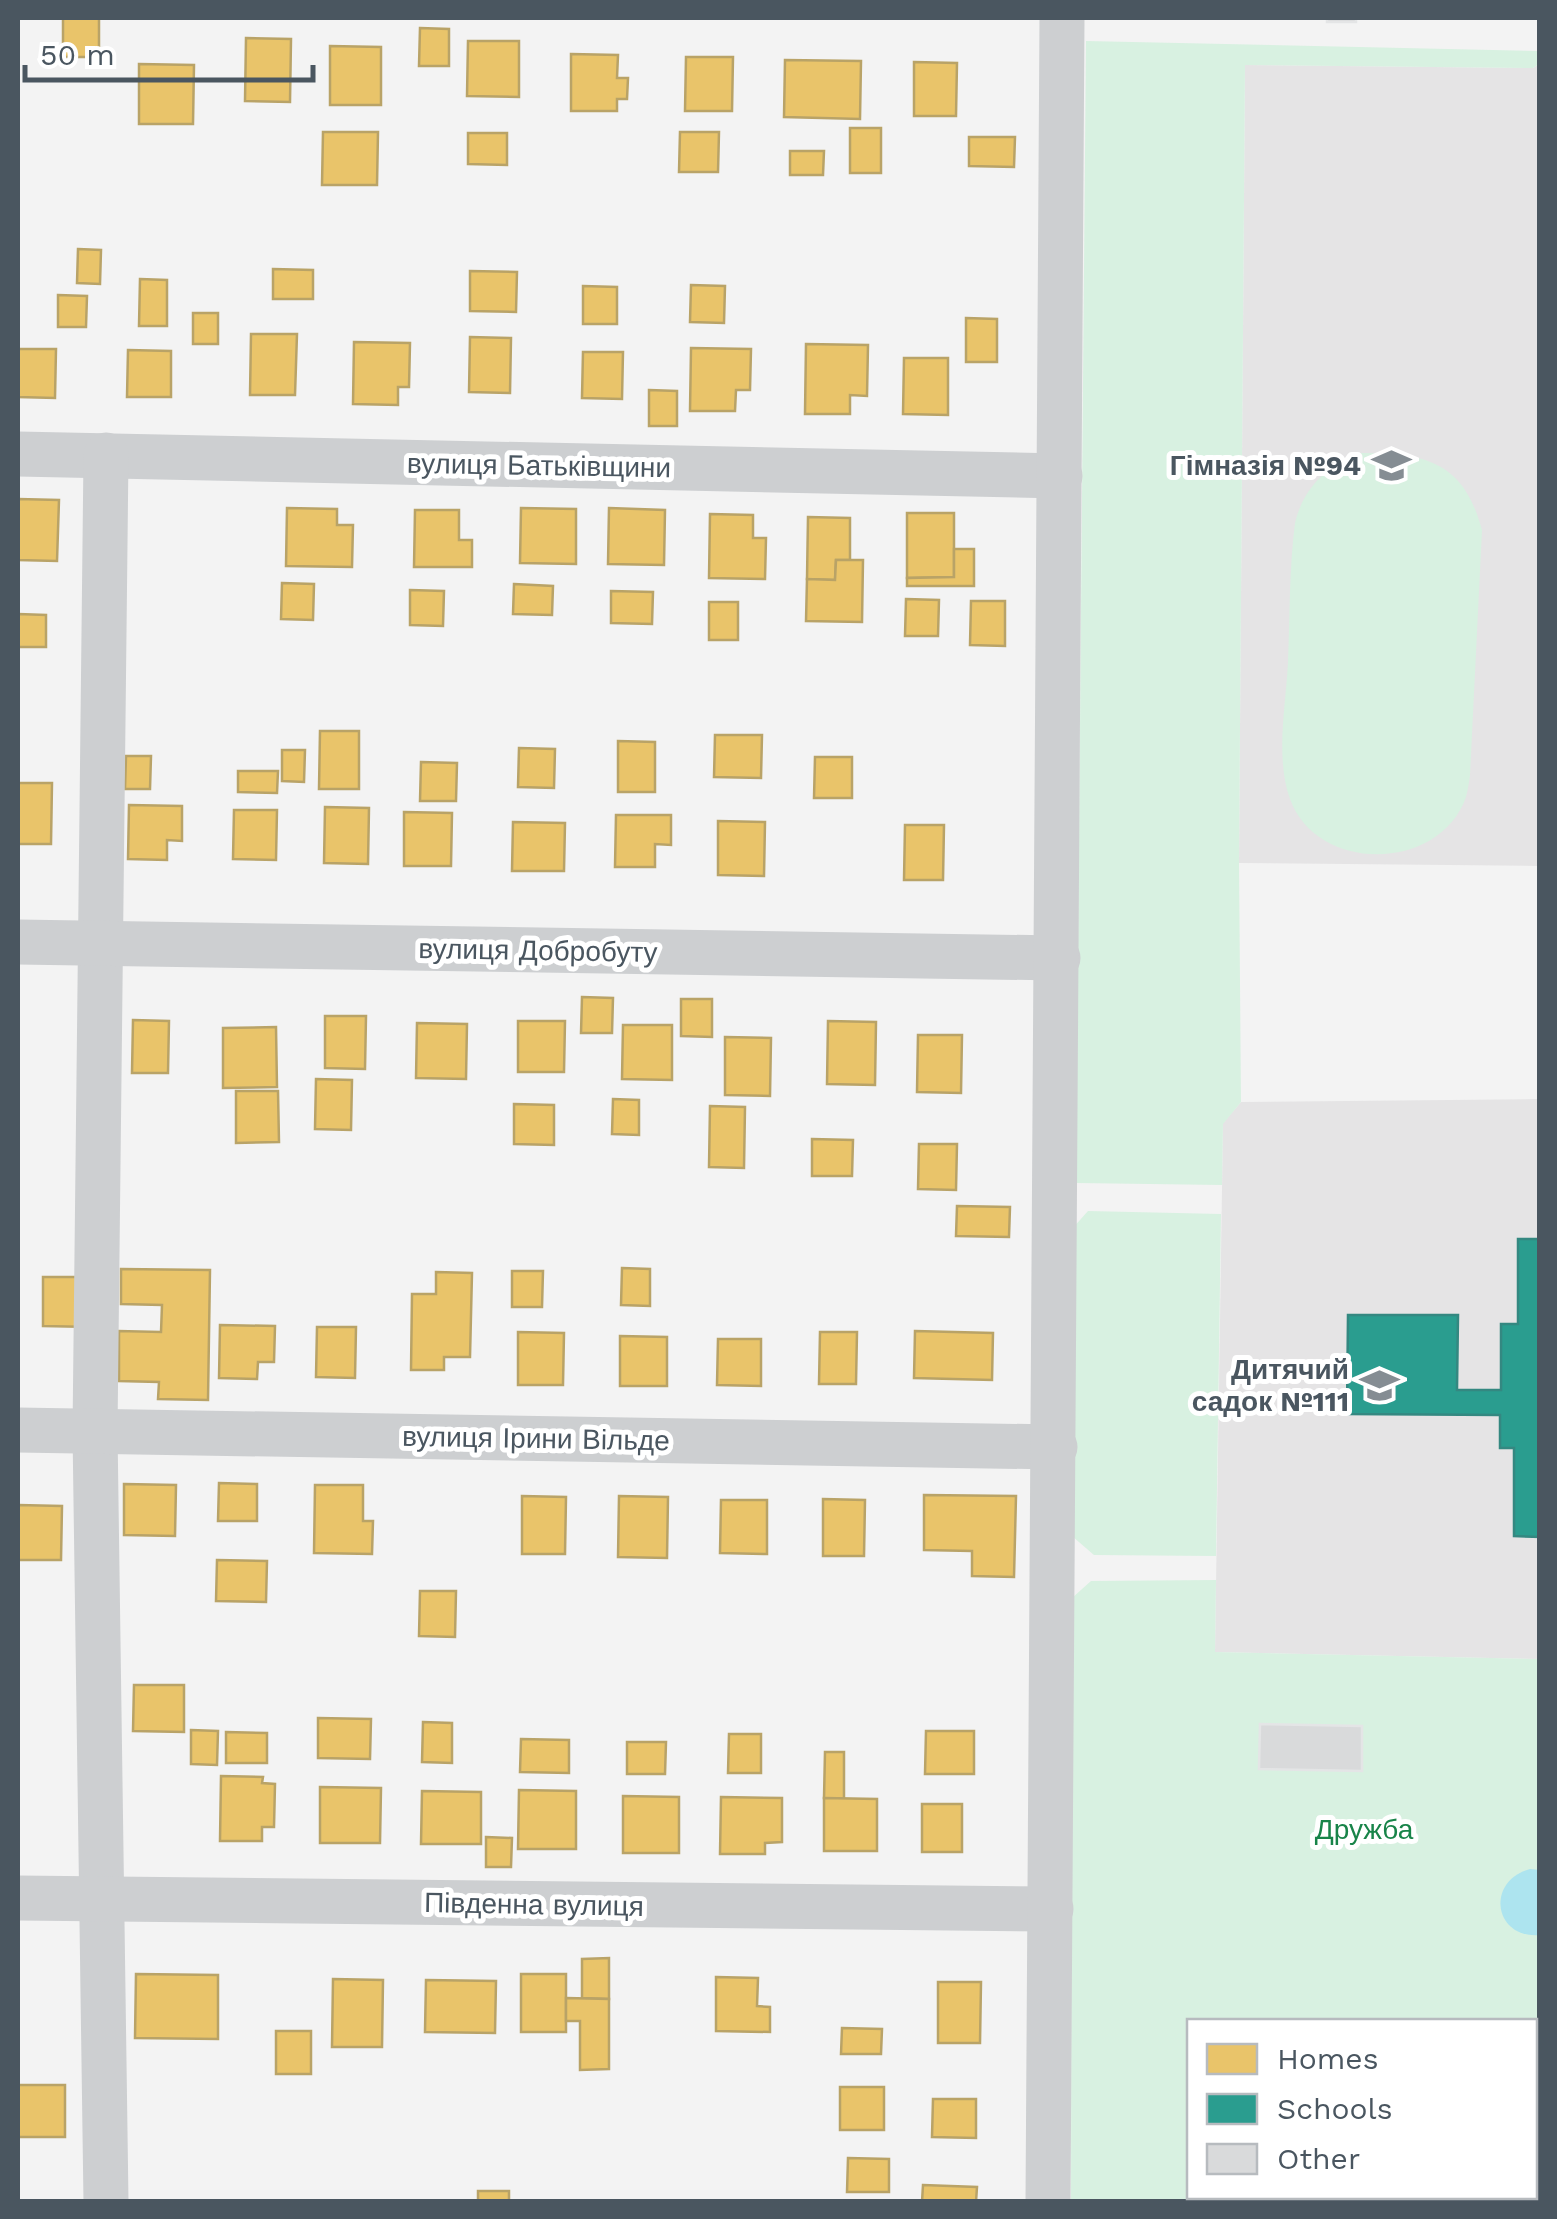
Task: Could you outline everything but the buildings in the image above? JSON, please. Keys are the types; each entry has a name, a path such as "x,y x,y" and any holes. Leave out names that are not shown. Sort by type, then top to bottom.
{"street":[{"path":"1048,2202 1056,1447 1062,18"},
{"name":"вулиця Батьківщини","path":"18,454 1060,476"},
{"path":"106,456 96,1431 106,2202"},
{"name":"вулиця Добробуту","path":"18,942 1058,958"},
{"name":"вулиця Ірини Вільде","path":"18,1430 1056,1447"},
{"name":"Південна вулиця","path":"18,1898 1051,1909"}],"shaded area":[{"name":"Гімназія №94","path":"1539,64 1539,866 1239,863 1245,65 1533,68"},
{"name":"Дитячий садок №111","path":"1539,1099 1539,1659 1215,1652 1223,1123 1241,1102"}],"green space":[{"path":"1086,41 1539,51 1539,64 1533,68 1245,65 1241,1102 1223,1124 1222,1185 1076,1183"},
{"path":"1356,453 1401,455 1437,465 1464,488 1482,530 1466,797 1452,822 1431,840 1406,850 1378,854 1351,851 1325,841 1304,824 1290,799 1283,766 1295,523 1317,481"},
{"path":"1088,1211 1221,1214 1216,1556 1094,1555 1072,1536 1072,1229"},
{"name":"Дружба","path":"1216,1580 1215,1652 1539,1659 1539,2201 1071,2201 1072,1598 1091,1581"}],"water":[{"path":"1530,1869 1540,1870 1539,1935 1512,1928 1501,1908 1506,1885"}],"place":[{"name":"Гімназія №94","path":"1391,465"},
{"name":"Дитячий садок №111","path":"1379,1385"}]}
